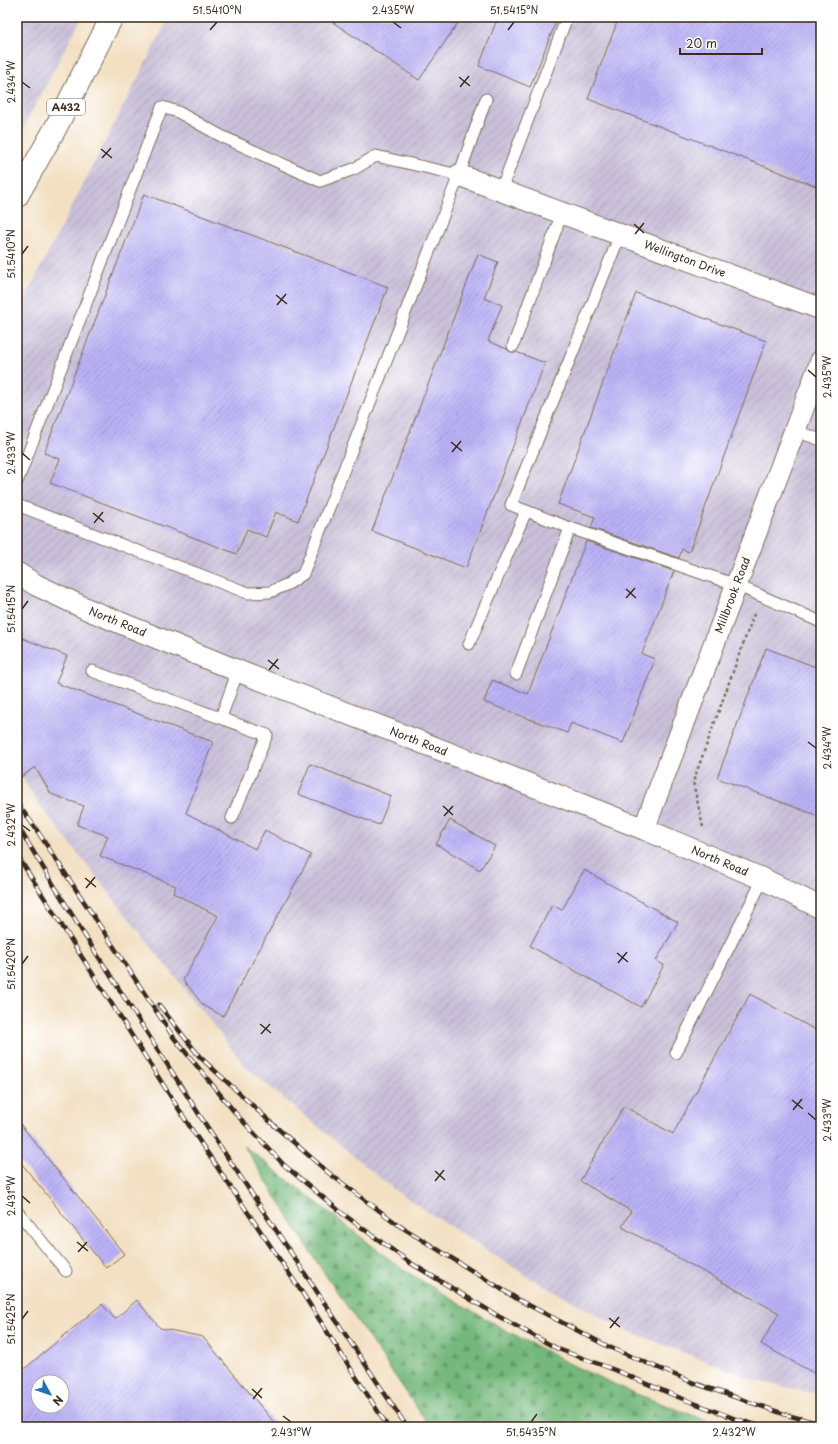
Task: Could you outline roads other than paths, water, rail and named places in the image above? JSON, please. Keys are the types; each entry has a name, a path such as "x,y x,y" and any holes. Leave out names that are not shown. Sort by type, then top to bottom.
{"main road":[{"name":"A432","path":"17,196 55,129 112,17"}],"street":[{"name":"Wellington Drive","path":"459,175 821,309"},
{"name":"Millbrook Road","path":"644,828 796,431 821,361"},
{"name":"North Road","path":"17,573 36,585 89,610 238,670 644,828 763,879 821,908"}],"lane":[{"path":"501,190 567,17"},
{"path":"17,505 248,593 270,592 288,584 303,574 459,175 486,99"},
{"path":"17,482 162,107 178,112 223,137 320,181 354,169 376,156 459,175"},
{"path":"513,346 562,213"},
{"path":"620,235 512,505 570,528 736,585 821,622"},
{"path":"796,431 821,440"},
{"path":"469,644 526,511"},
{"path":"516,674 570,528"},
{"path":"221,717 238,670"},
{"path":"92,671 267,735 232,818"},
{"path":"676,1053 763,879"},
{"path":"17,1211 66,1271"}],"railway":[{"path":"17,803 32,823 174,1038 237,1115 284,1165 343,1214 409,1262 498,1316 558,1349 615,1370 678,1397 736,1419 763,1427"},
{"path":"17,825 82,931 204,1122 407,1427"},
{"path":"17,855 192,1130 303,1294 388,1427"},
{"path":"159,1005 200,1057 276,1127 330,1174 400,1226 519,1300 609,1347 694,1383 787,1415 821,1424"}]}
